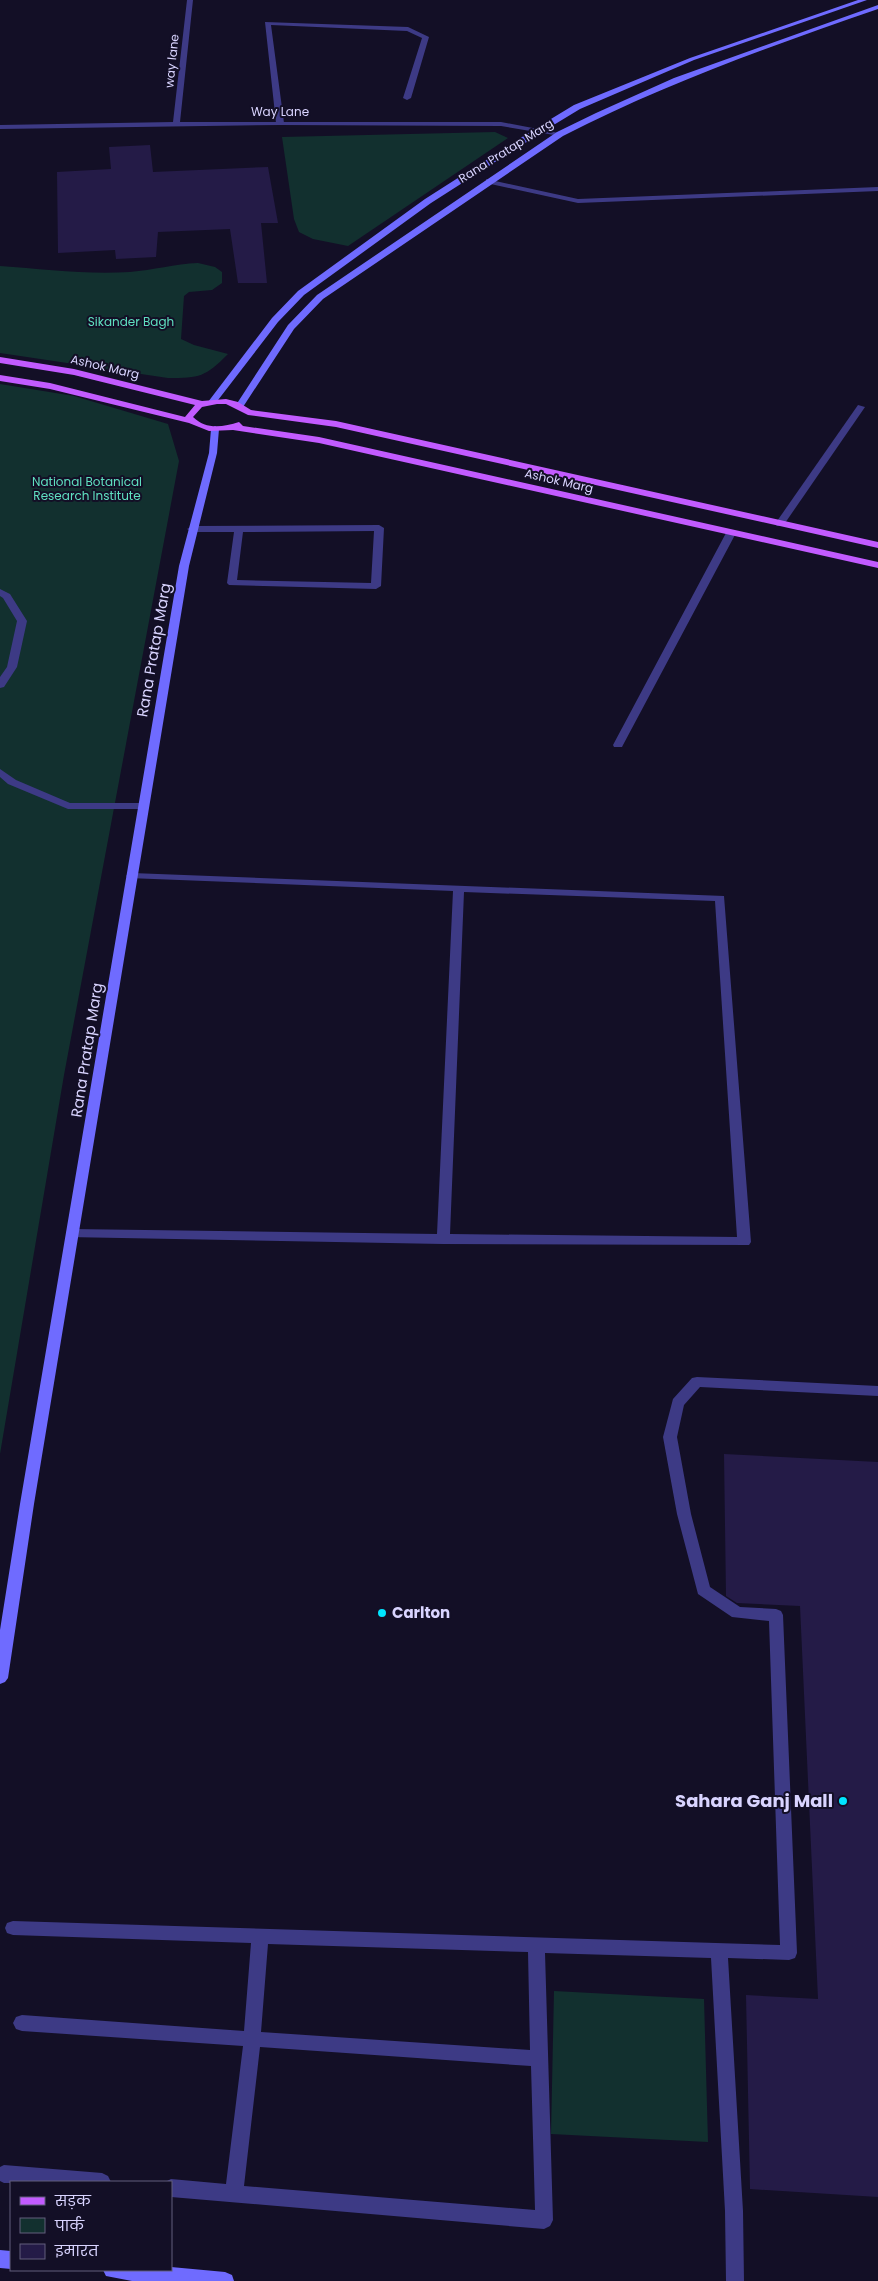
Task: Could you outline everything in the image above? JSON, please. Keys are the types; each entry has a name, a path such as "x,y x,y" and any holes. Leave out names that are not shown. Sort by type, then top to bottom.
{"main road":[{"name":"Ashok Marg","path":"0,360 74,372 203,404"},
{"path":"0,378 50,386 192,421"},
{"path":"215,429 197,425 189,417 190,412 203,404 212,402 240,405 248,412 246,421 233,427"},
{"name":"Ashok Marg","path":"248,412 336,424 878,545"},
{"name":"Ashok Marg","path":"215,429 233,427 319,440 731,533 878,564"}],"street":[{"name":"way lane","path":"176,124 190,0"},
{"name":"Rana Pratap Marg","path":"212,402 275,320 301,293 428,201 577,107 692,58 864,0"},
{"name":"Rana Pratap Marg","path":"240,405 291,327 320,297 560,134 599,113 710,65 878,7"},
{"path":"280,123 267,24 408,29 426,37 407,98"},
{"name":"Way Lane","path":"0,127 280,123 501,124 560,134"},
{"path":"489,182 578,201 878,189"},
{"path":"780,524 861,407"},
{"name":"Rana Pratap Marg","path":"0,1678 27,1504 144,806 192,529 213,453 215,429"},
{"path":"192,529 379,528 376,586 232,583 239,529"},
{"path":"618,745 731,533"},
{"path":"0,592 7,596 22,621 12,667 0,685"},
{"path":"0,772 12,782 68,806 144,806"},
{"path":"72,1234 744,1242 720,898 132,876"},
{"path":"443,1239 460,888"},
{"path":"13,1928 789,1953 776,1615 737,1613 703,1590 684,1514 670,1437 678,1403 697,1382 878,1391"},
{"path":"234,2193 252,2040 260,1936"},
{"path":"172,2188 544,2220 536,1946"},
{"path":"719,1952 734,2211 736,2281"},
{"path":"22,2023 540,2059"},
{"path":"4,2174 90,2181"},
{"path":"122,2271 225,2281"}],"green space":[{"path":"495,132 508,138 348,246 313,239 299,232 294,219 282,137"},
{"name":"Sikander Bagh","path":"198,263 215,267 222,272 222,283 212,290 189,292 184,296 181,339 194,345 228,354 201,375 168,378 0,353 0,266 114,273"},
{"name":"National Botanical Research Institute","path":"0,384 74,396 168,424 179,461 64,1075 0,1454"},
{"path":"554,1991 704,1999 708,2142 551,2134"}],"building":[{"path":"150,145 153,172 268,167 278,223 261,223 267,283 238,283 230,229 158,232 156,257 116,259 115,250 58,253 57,172 111,169 109,147"},
{"name":"Sahara Ganj Mall","path":"724,1454 878,1462 878,2197 750,2189 746,1995 818,1999 800,1606 737,1603 726,1596"}],"place":[{"name":"Carlton","path":"382,1613"},
{"name":"Sahara Ganj Mall","path":"843,1801"}]}
